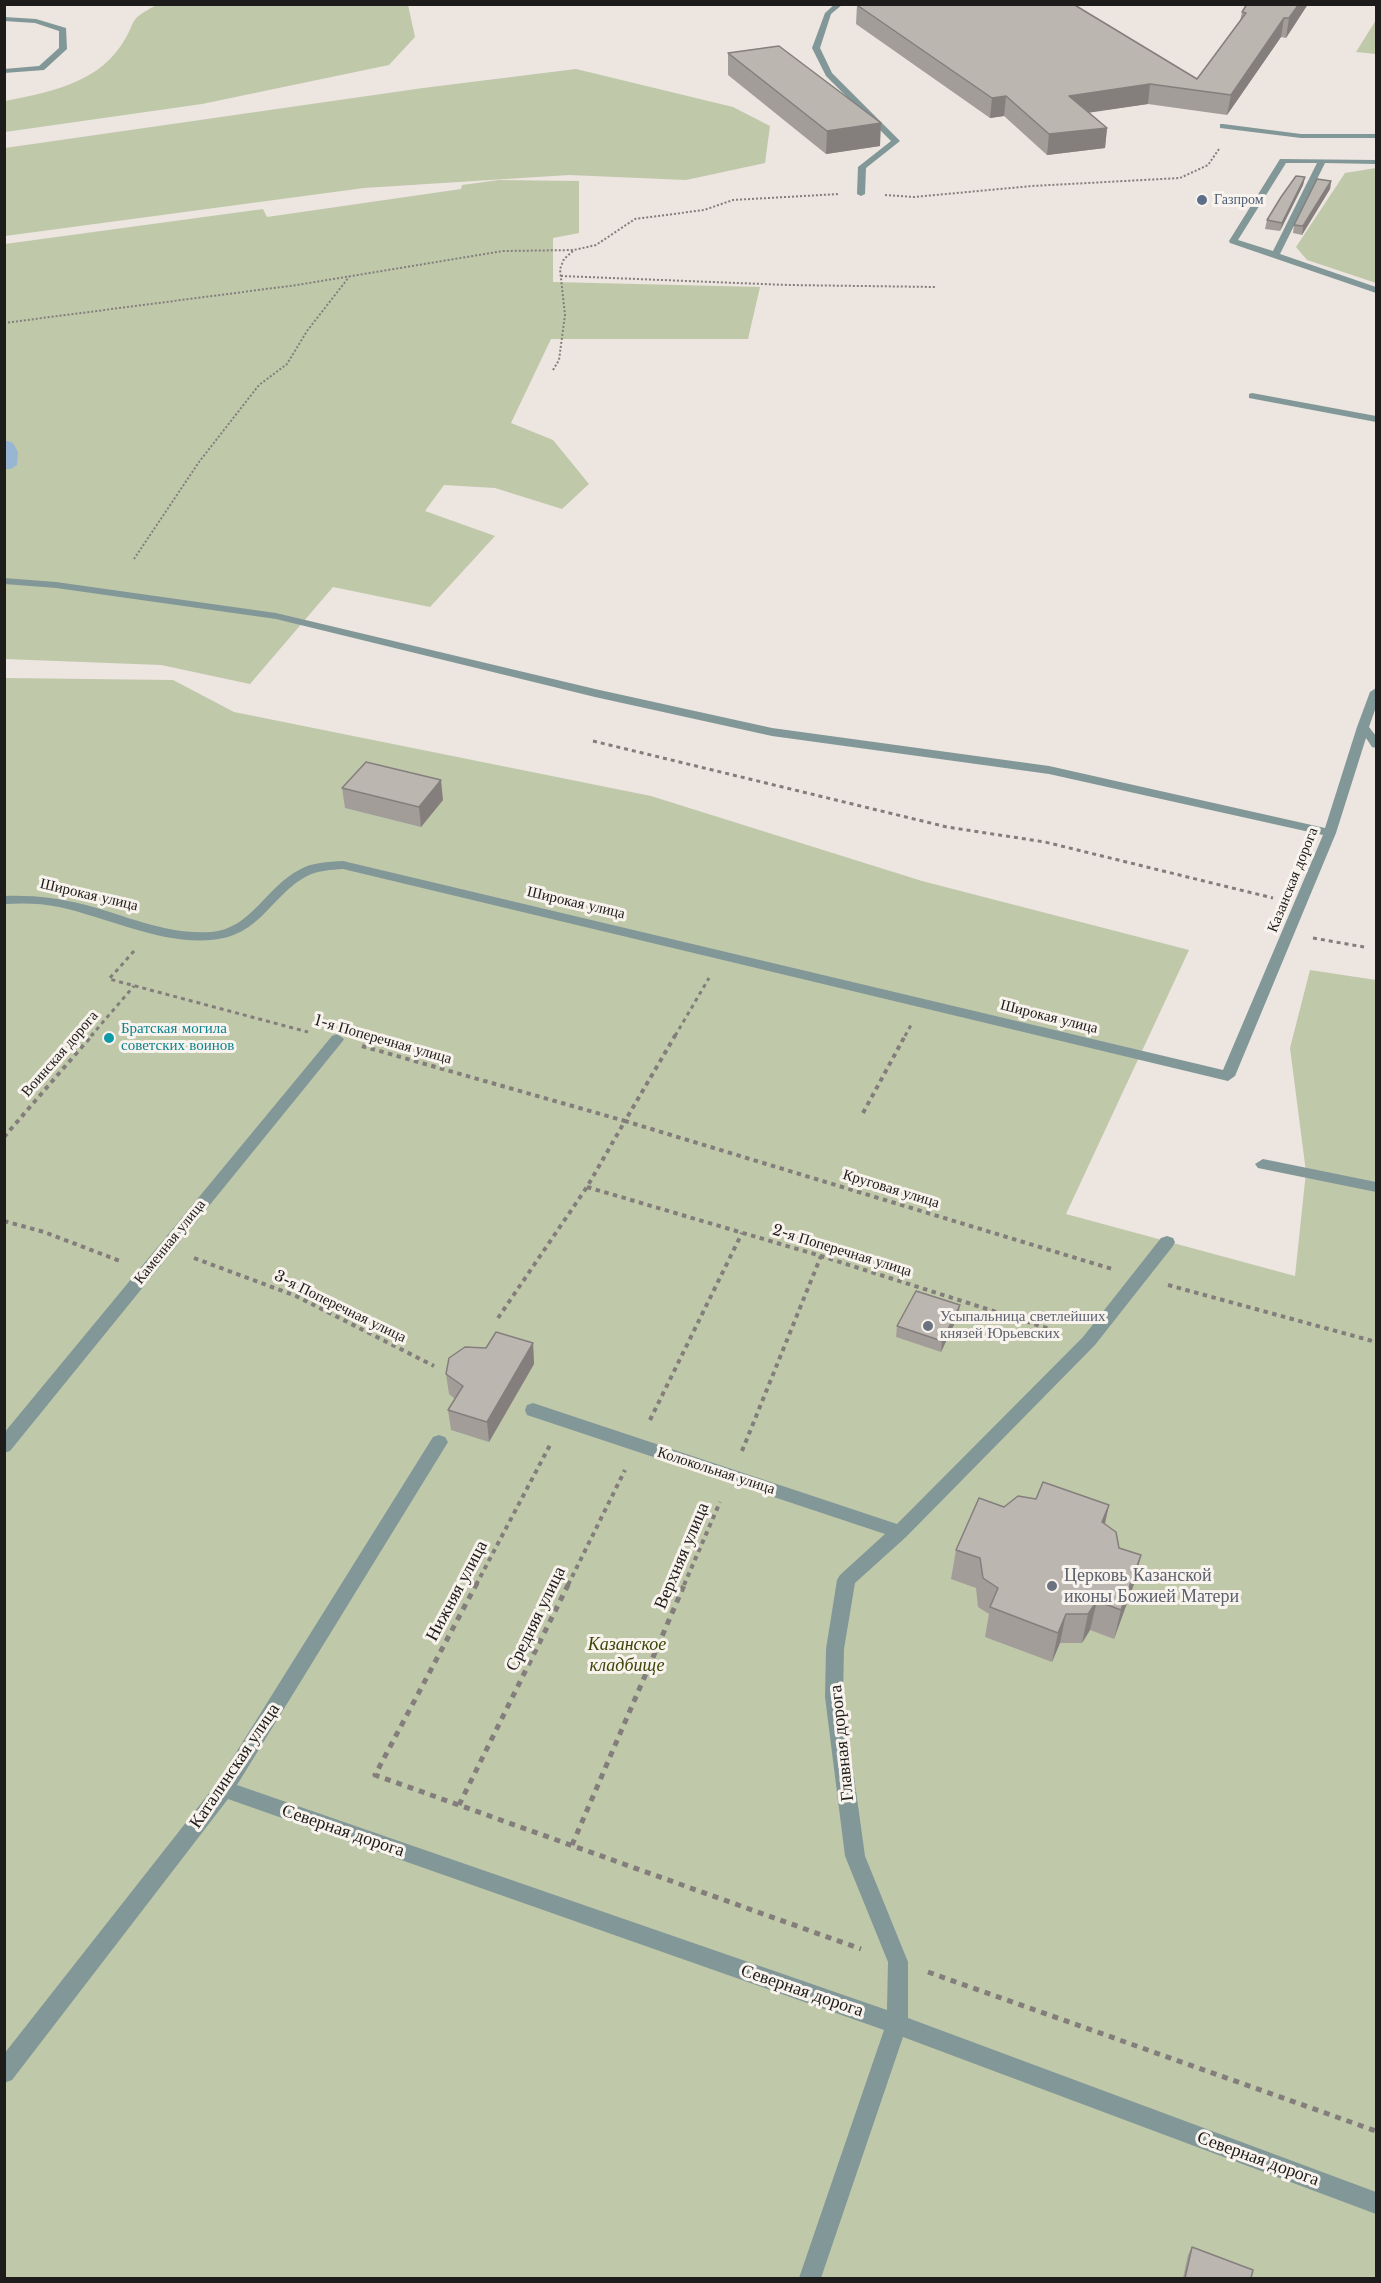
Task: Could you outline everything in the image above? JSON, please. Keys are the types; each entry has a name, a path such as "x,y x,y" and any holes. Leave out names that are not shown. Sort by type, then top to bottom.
{"street":[{"path":"840,4 828,13 816,48 829,74 896,141 862,167 861,194"},
{"path":"4,19 36,21 63,30 63,49 41,68 4,71"},
{"path":"1224,126 1301,136 1377,136"},
{"path":"1377,162 1283,160 1233,241 1377,290"},
{"path":"1275,255 1322,161"},
{"path":"1252,396 1377,419"},
{"path":"4,581 56,585 276,616 595,693 772,732 1049,770 1330,833"},
{"name":"Казанская дорога","path":"1228,1076 1330,833 1363,727 1377,692"},
{"path":"1363,727 1377,744"},
{"name":"Широкая улица","path":"4,900 26,898 51,901 179,935 212,936 233,932 251,921 298,874 326,864 343,866 723,954 922,1004 1228,1076"},
{"name":"Каменная улица","path":"4,1446 337,1039"},
{"path":"1263,1164 1377,1186"},
{"name":"Главная дорога","path":"810,2278 897,2024 898,1962 855,1856 834,1697 836,1649 846,1580 900,1532 1089,1341 1167,1242"},
{"name":"Колокольная улица","path":"533,1410 900,1532"},
{"name":"Каталинская улица","path":"4,2072 224,1789 439,1442"},
{"name":"Северная дорога","path":"224,1789 897,2024 1377,2203"}],"path":[{"path":"4,323 350,276 503,251 574,250 596,245 635,219 704,210 733,200 861,194 914,197 1032,186 1180,178 1200,171 1216,157 1224,137 1256,130"},
{"path":"553,370 559,360 565,315 560,269 564,259 574,250"},
{"path":"134,559 199,462 259,385 287,364 307,331 350,276"},
{"path":"561,276 788,285 936,287"},
{"path":"593,741 947,827 1046,842 1300,904"},
{"name":"1-я Поперечная улица","path":"154,928 109,980 337,1039 625,1121"},
{"path":"1289,934 1364,947"},
{"path":"498,1318 586,1188 723,954"},
{"name":"Воинская дорога","path":"4,1137 134,986"},
{"path":"863,1113 922,1004"},
{"name":"Круговая улица","path":"625,1121 1141,1277 1377,1342"},
{"name":"2-я Поперечная улица","path":"586,1188 822,1256 1089,1341"},
{"path":"4,1221 44,1232 146,1271"},
{"name":"Средняя улица","path":"459,1805 742,1233"},
{"name":"3-я Поперечная улица","path":"166,1247 296,1296 434,1366"},
{"name":"Верхняя улица","path":"572,1845 731,1476 822,1256"},
{"name":"Нижняя улица","path":"375,1775 563,1420"}],"green space":[{"path":"159,4 408,5 415,37 389,65 202,104 5,132 5,101 68,85 97,70 110,60 120,47 136,18"},
{"path":"1376,20 1376,54 1356,52"},
{"path":"576,69 733,107 770,126 765,163 686,180 569,175 364,188 5,236 5,148 423,88"},
{"path":"1376,168 1376,283 1307,260 1296,247 1345,173"},
{"path":"499,180 579,181 579,233 553,238 553,282 760,287 748,339 551,339 511,423 553,440 589,484 562,509 495,488 444,485 425,511 495,536 430,607 333,587 250,684 161,665 5,659 5,244 263,209 267,217 461,189 462,185"},
{"name":"Казанское кладбище","path":"5,678 173,680 234,712 651,796 922,881 1189,950 1066,1214 1295,1276 1306,1172 1290,1048 1310,970 1376,980 1376,2278 5,2278"}],"water":[{"path":"4,440 13,443 18,452 17,465 11,469 5,469"}],"building":[{"path":"1073,4 1197,79 1246,13 1242,12 1247,4 1299,4 1289,18 1284,18 1231,95 1150,84 1069,96 1107,128 1049,134 1006,96 992,98 857,5"},
{"path":"779,46 881,123 827,131 728,53"},
{"path":"1296,176 1305,177 1282,223 1267,220 1281,197"},
{"path":"1317,179 1331,181 1303,226 1294,225"},
{"path":"366,762 441,780 419,807 342,788"},
{"name":"Усыпальница светлейших князей Юрьевских","path":"916,1291 960,1305 942,1341 897,1326"},
{"path":"496,1332 533,1343 487,1422 448,1410 463,1386 446,1374 449,1358 465,1347 486,1348"},
{"name":"Церковь Казанской иконы Божией Матери","path":"1043,1482 1109,1505 1102,1522 1116,1532 1119,1548 1141,1555 1121,1610 1097,1601 1088,1614 1066,1614 1058,1633 990,1607 998,1588 983,1578 980,1558 956,1550 979,1498 1004,1507 1018,1496 1036,1499"},
{"path":"1192,2247 1253,2270 1251,2278 1185,2278"}],"place":[{"name":"Газпром","path":"1202,200"},
{"name":"Братская могила советских воинов","path":"109,1038"},
{"name":"Усыпальница светлейших князей Юрьевских","path":"928,1326"},
{"name":"Церковь Казанской иконы Божией Матери","path":"1052,1586"}]}
